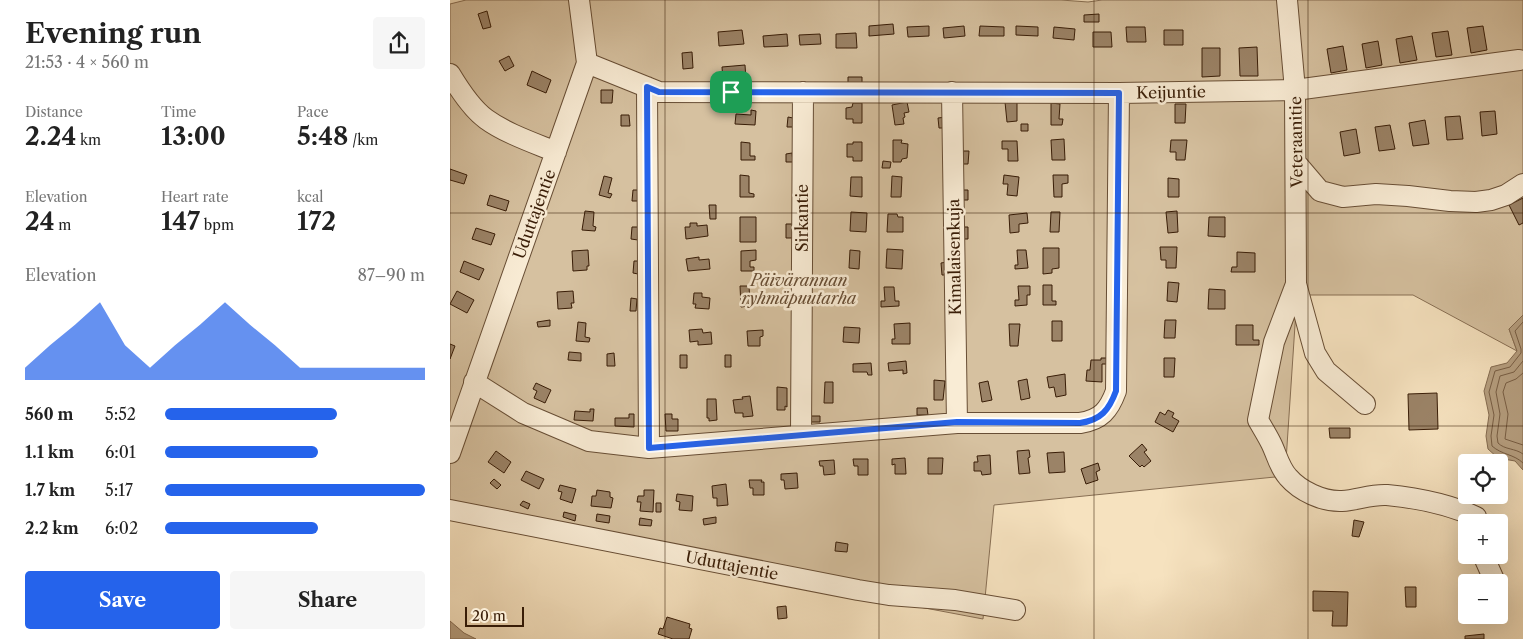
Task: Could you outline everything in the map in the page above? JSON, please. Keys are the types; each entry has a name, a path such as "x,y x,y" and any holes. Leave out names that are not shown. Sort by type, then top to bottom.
{"street":[{"name":"Uduttajentie","path":"450,453 587,63 579,0"},
{"name":"Veteraanitie","path":"1287,0 1295,90 1297,164 1296,284 1315,353 1326,371 1365,404"},
{"name":"Keijuntie","path":"587,63 659,92 1119,93 1295,90 1519,60"},
{"path":"450,74 460,91 485,119 556,152"},
{"path":"647,87 649,448"},
{"name":"Sirkantie","path":"801,434 803,92"},
{"name":"Kimalaisenkuja","path":"952,92 957,422"},
{"path":"474,382 523,413 589,441 649,448 957,422 1092,422 1111,404 1116,391 1119,93"},
{"path":"1297,164 1320,191 1344,197 1376,194 1476,202 1506,195 1523,184"},
{"name":"Veteraanitie","path":"1296,284 1274,342 1258,420 1272,444 1284,472 1306,492 1325,498 1341,501 1364,496 1388,495 1447,505 1469,514"},
{"name":"Uduttajentie","path":"450,510 858,590 890,595 955,600 1015,610"}],"green space":[{"name":"Päivärannan ryhmäpuutarha","path":"466,0 1061,0 1088,2 1102,0 1523,0 1523,315 1509,329 1517,351 1413,295 1297,295 1285,476 994,505 983,619 450,518 450,4"}],"water":[{"path":"1523,315 1523,470 1515,461 1508,460 1508,454 1494,454 1488,449 1486,436 1489,415 1484,391 1491,367 1507,363 1517,351 1509,329"},
{"path":"450,621 464,633 476,639 450,639"}],"building":[{"path":"487,11 491,27 483,29 478,14"},
{"path":"1099,14 1099,22 1084,22 1084,15"},
{"path":"893,24 894,34 869,36 869,26"},
{"path":"929,26 929,36 908,37 907,27"},
{"path":"964,26 965,36 944,38 943,28"},
{"path":"980,26 1004,27 1004,36 979,36"},
{"path":"1016,26 1038,27 1038,36 1016,35"},
{"path":"1483,26 1487,50 1471,53 1467,28"},
{"path":"1054,27 1075,29 1074,40 1053,38"},
{"path":"1126,27 1145,27 1146,42 1127,42"},
{"path":"742,30 744,44 719,46 718,32"},
{"path":"1164,30 1183,30 1183,45 1164,45"},
{"path":"1448,31 1452,55 1436,57 1432,33"},
{"path":"1093,32 1111,32 1112,47 1093,47"},
{"path":"856,33 857,48 836,48 836,34"},
{"path":"787,34 788,46 764,47 763,36"},
{"path":"820,34 821,44 800,45 799,35"},
{"path":"1412,36 1417,60 1400,63 1396,39"},
{"path":"1378,41 1382,65 1366,68 1362,44"},
{"path":"1343,46 1347,70 1331,73 1327,49"},
{"path":"1257,47 1258,76 1240,76 1239,48"},
{"path":"1202,48 1220,48 1220,76 1202,77"},
{"path":"692,52 693,68 683,69 682,53"},
{"path":"509,56 514,66 505,71 499,61"},
{"path":"745,65 746,80 723,81 722,67"},
{"path":"532,71 551,80 546,93 527,85"},
{"path":"848,77 862,77 862,83 848,83"},
{"path":"601,90 613,90 612,103 601,103"},
{"path":"1017,101 1017,121 1007,122 1005,102"},
{"path":"907,102 909,112 904,113 904,124 895,125 892,105"},
{"path":"853,103 862,103 862,123 853,123 853,119 846,119 846,108 852,107"},
{"path":"1051,103 1060,104 1059,119 1063,119 1062,125 1051,125"},
{"path":"1175,104 1186,104 1185,123 1175,123"},
{"path":"751,110 756,111 755,125 735,124 736,114 751,115"},
{"path":"1495,111 1497,134 1482,136 1480,112"},
{"path":"621,115 629,115 630,126 621,126"},
{"path":"1460,116 1463,139 1447,140 1445,117"},
{"path":"788,117 793,118 793,127 787,127"},
{"path":"946,117 946,128 939,128 938,118"},
{"path":"1425,120 1429,144 1413,146 1409,123"},
{"path":"1021,124 1028,124 1028,131 1021,131"},
{"path":"1390,125 1395,149 1379,151 1375,127"},
{"path":"1356,129 1360,153 1344,156 1340,132"},
{"path":"1064,139 1065,160 1052,160 1051,140"},
{"path":"893,140 902,140 901,143 908,144 907,158 902,159 901,162 893,162"},
{"path":"1171,140 1187,140 1185,160 1176,160 1176,152 1170,152"},
{"path":"1002,141 1017,141 1018,161 1008,161 1008,149 1002,149"},
{"path":"741,142 750,143 750,156 755,156 755,160 741,160"},
{"path":"853,142 862,142 862,161 853,161 853,157 847,157 847,144 853,144"},
{"path":"963,151 969,151 968,164 962,164"},
{"path":"792,153 793,162 786,162 786,154"},
{"path":"883,161 891,162 890,168 882,168"},
{"path":"450,169 467,175 464,184 450,180"},
{"path":"740,175 749,176 749,193 754,194 754,197 740,197"},
{"path":"1004,175 1019,177 1017,196 1007,195 1008,184 1003,184"},
{"path":"1053,175 1068,175 1068,183 1062,184 1062,197 1054,197"},
{"path":"604,176 612,178 608,193 612,194 610,198 599,195"},
{"path":"892,176 902,177 901,197 891,197"},
{"path":"851,177 862,177 862,197 850,196"},
{"path":"1168,178 1179,179 1179,197 1168,197"},
{"path":"633,190 638,190 638,201 632,201"},
{"path":"962,190 968,190 968,200 962,200"},
{"path":"490,195 509,201 506,211 487,205"},
{"path":"1523,198 1523,223 1519,225 1509,205"},
{"path":"709,205 716,205 716,219 710,219"},
{"path":"585,211 594,212 593,226 596,227 595,231 582,230"},
{"path":"1177,211 1178,232 1168,233 1166,212"},
{"path":"851,212 867,213 866,232 850,231"},
{"path":"1051,212 1060,212 1059,232 1050,232"},
{"path":"1027,213 1028,223 1019,224 1019,232 1010,233 1009,215"},
{"path":"888,214 897,214 898,217 903,217 903,232 887,232"},
{"path":"740,217 756,217 756,242 740,242"},
{"path":"1209,217 1225,217 1225,237 1208,236"},
{"path":"690,223 697,223 697,226 707,225 708,236 686,239 685,227 690,227"},
{"path":"786,224 793,224 793,238 786,238"},
{"path":"632,227 639,227 638,240 631,239"},
{"path":"962,227 968,227 968,239 963,239"},
{"path":"476,228 495,234 491,245 472,239"},
{"path":"1160,247 1177,247 1176,268 1166,268 1166,260 1161,260"},
{"path":"1043,248 1059,248 1059,268 1052,269 1052,273 1043,274"},
{"path":"887,249 903,250 902,269 886,268"},
{"path":"588,250 589,266 587,266 587,270 573,271 572,251"},
{"path":"756,250 756,260 750,261 750,267 754,267 754,271 741,271 741,251"},
{"path":"850,250 860,251 859,269 849,268"},
{"path":"1017,250 1026,250 1028,268 1015,269 1015,265 1018,265"},
{"path":"1237,252 1255,253 1255,272 1231,272 1232,267 1237,267"},
{"path":"699,257 699,260 709,259 710,269 688,271 686,259"},
{"path":"464,261 484,269 479,280 460,272"},
{"path":"634,261 639,261 638,274 633,273"},
{"path":"947,262 948,275 942,275 941,263"},
{"path":"1168,282 1179,283 1177,302 1167,301"},
{"path":"1043,285 1052,285 1052,301 1056,301 1056,305 1043,305"},
{"path":"740,286 749,286 749,306 741,307"},
{"path":"1018,286 1030,286 1030,295 1027,295 1027,305 1015,306 1015,300 1019,300"},
{"path":"884,287 894,287 895,301 899,301 899,306 881,307 881,301 885,301"},
{"path":"1209,289 1225,290 1225,309 1208,309"},
{"path":"457,291 474,300 467,313 450,304"},
{"path":"573,291 574,303 571,303 572,308 558,309 557,292"},
{"path":"694,293 702,293 702,297 710,298 709,309 695,308 696,304 693,304"},
{"path":"631,298 637,299 636,311 630,311"},
{"path":"550,320 550,326 538,327 537,322"},
{"path":"1165,320 1176,320 1175,338 1164,338"},
{"path":"1052,321 1062,321 1062,341 1052,341"},
{"path":"578,322 586,323 585,337 590,338 589,342 576,341"},
{"path":"910,323 910,344 892,344 892,339 895,339 894,324"},
{"path":"1009,324 1020,324 1018,346 1010,346"},
{"path":"1236,325 1253,325 1253,340 1259,340 1259,345 1236,345"},
{"path":"844,327 860,328 859,343 843,342"},
{"path":"702,329 703,333 711,332 712,344 698,345 698,341 690,342 689,330"},
{"path":"763,330 763,336 760,337 760,346 748,346 747,331"},
{"path":"450,344 455,346 450,359"},
{"path":"569,352 581,353 581,361 568,360"},
{"path":"614,353 615,366 607,366 607,354"},
{"path":"680,355 687,355 687,368 680,368"},
{"path":"725,355 731,355 731,367 725,367"},
{"path":"1101,358 1107,358 1107,364 1102,364 1102,382 1086,381 1087,370 1090,370 1091,360 1101,360"},
{"path":"1164,358 1175,358 1174,377 1164,377"},
{"path":"906,361 907,373 903,374 903,370 889,371 888,363"},
{"path":"871,363 872,375 868,375 867,372 853,372 853,364"},
{"path":"1065,374 1066,395 1056,397 1054,387 1049,388 1047,377"},
{"path":"1027,379 1030,398 1021,400 1018,381"},
{"path":"934,380 945,381 943,400 934,400"},
{"path":"988,381 992,400 982,402 979,383"},
{"path":"825,382 833,382 833,403 824,403"},
{"path":"536,383 551,390 545,403 534,398 537,391 533,389"},
{"path":"777,387 787,388 787,407 785,406 785,410 777,410"},
{"path":"1437,393 1438,429 1409,430 1408,394"},
{"path":"750,396 753,416 743,417 743,413 735,413 733,400"},
{"path":"707,399 716,399 717,420 709,421 709,418 707,418"},
{"path":"917,408 927,408 928,415 917,415"},
{"path":"590,409 594,409 593,421 574,420 575,411 590,412"},
{"path":"1168,410 1174,413 1172,417 1179,421 1173,432 1155,422 1160,412 1165,415"},
{"path":"629,414 634,414 634,427 615,426 615,418 629,418"},
{"path":"665,414 672,414 672,419 678,419 678,431 666,431"},
{"path":"807,416 820,416 820,422 807,422"},
{"path":"1329,428 1350,428 1350,438 1330,438"},
{"path":"1142,444 1147,450 1144,452 1151,461 1144,467 1142,465 1140,467 1129,456"},
{"path":"1029,450 1030,473 1019,474 1017,451"},
{"path":"496,451 511,462 504,473 488,462"},
{"path":"1064,452 1065,472 1049,473 1047,453"},
{"path":"990,455 991,474 982,475 981,471 974,471 974,462 978,462 977,456"},
{"path":"905,458 906,474 895,474 895,464 892,465 892,459"},
{"path":"928,458 943,458 942,474 928,474"},
{"path":"853,459 868,459 868,475 858,475 858,466 854,466"},
{"path":"834,460 835,474 824,475 823,466 820,466 819,461"},
{"path":"1098,463 1100,470 1096,472 1098,480 1086,484 1081,469"},
{"path":"526,471 544,479 539,489 521,480"},
{"path":"797,473 798,488 785,489 784,480 781,480 781,474"},
{"path":"494,479 501,485 497,489 490,483"},
{"path":"749,480 762,480 761,482 764,482 764,495 753,495 753,488 750,488"},
{"path":"726,484 728,505 717,506 717,498 713,498 712,486"},
{"path":"560,485 576,489 572,503 560,499 562,492 558,491"},
{"path":"597,490 610,492 610,497 613,498 611,508 591,506 592,496 596,496"},
{"path":"644,490 654,490 653,512 640,511 641,502 637,502 638,496 644,496"},
{"path":"677,494 693,496 692,511 679,510 680,502 676,501"},
{"path":"523,501 530,504 528,509 520,505"},
{"path":"656,503 661,503 661,512 656,512"},
{"path":"564,512 576,515 575,521 563,517"},
{"path":"597,514 610,516 609,523 596,521"},
{"path":"716,517 716,523 704,525 703,519"},
{"path":"640,518 652,520 651,526 639,525"},
{"path":"1354,520 1364,522 1359,537 1352,536"},
{"path":"836,542 848,544 847,552 835,551"},
{"path":"1405,587 1416,587 1416,607 1406,607"},
{"path":"1313,591 1348,592 1347,626 1332,626 1333,611 1313,611"},
{"path":"786,606 787,618 778,619 777,607"},
{"path":"667,617 690,624 689,628 692,629 689,639 673,639 658,634 660,628 663,629"},
{"path":"1484,634 1484,639 1465,639 1465,636"}],"route":[{"path":"647,87 659,92 731,92 1119,93 1116,391 1111,404 1092,422 957,422 649,448 647,87"}]}
